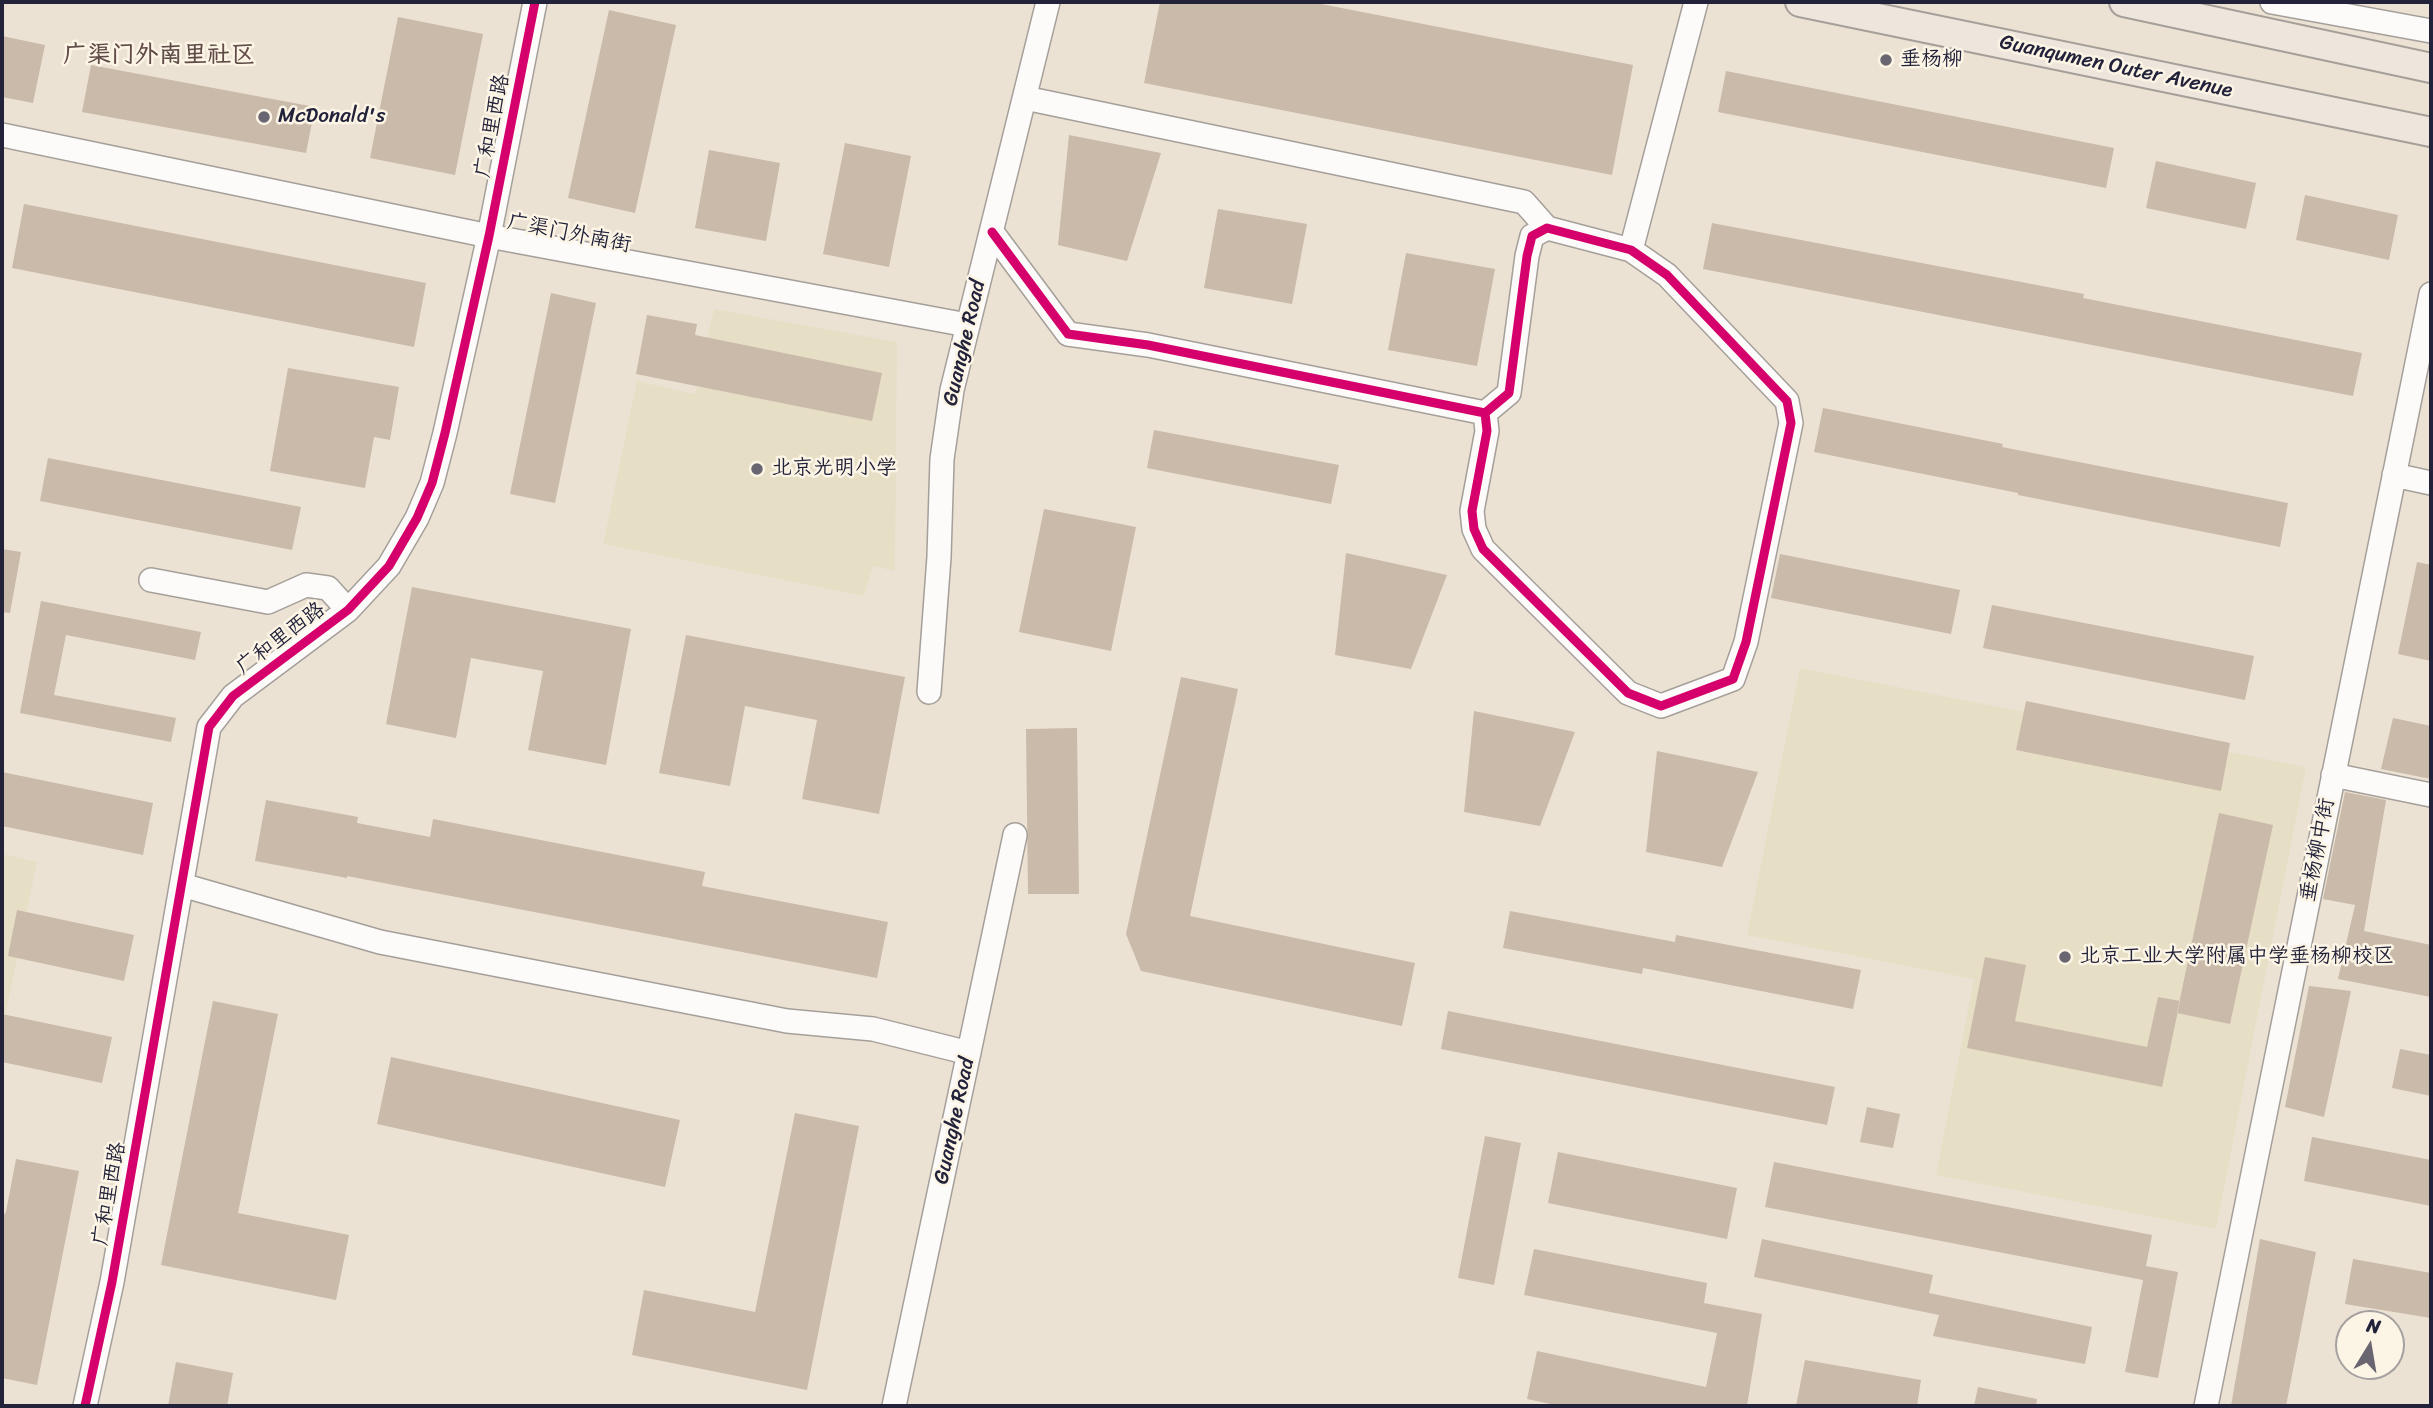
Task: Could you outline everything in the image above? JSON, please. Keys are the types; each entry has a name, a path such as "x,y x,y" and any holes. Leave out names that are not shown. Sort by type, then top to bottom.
{"main road":[{"name":"Guanqumen Outer Avenue","path":"1800,2 2431,132"},
{"path":"2124,2 2431,68"}],"street":[{"name":"广和里西路","path":"85,1406 112,1282 209,727 233,696 348,611 389,566 417,518 432,483 445,433 489,236 535,2"},
{"name":"Guanghe Road","path":"929,692 939,557 942,459 952,390 1048,2"},
{"path":"1631,250 1696,2"},
{"path":"2272,2 2431,31"},
{"path":"1025,98 1524,202 1547,228 1631,250 1667,275 1787,401 1791,423 1746,642 1733,679 1661,706 1628,693 1483,549 1474,529 1472,511 1487,432 1485,413"},
{"name":"广渠门外南街","path":"2,135 489,236 967,325"},
{"path":"1485,413 1509,393 1527,256 1532,236 1547,228"},
{"path":"992,232 1068,334 1147,345 1485,413"},
{"name":"垂杨柳中街","path":"2206,1406 2431,294"},
{"path":"2394,475 2431,483"},
{"name":"广和里西路","path":"151,580 268,602 306,585 328,588 348,611"},
{"path":"2333,775 2431,795"},
{"name":"Guanghe Road","path":"894,1406 1015,835"},
{"path":"182,885 380,942 787,1021 873,1029 969,1053"}],"shaded area":[{"name":"北京光明小学","path":"714,309 897,342 895,571 873,566 864,596 603,544 637,381 695,394"},
{"name":"北京工业大学附属中学垂杨柳校区","path":"1800,668 2306,767 2216,1229 1936,1175 1974,979 1747,935"},
{"path":"2,854 37,862 2,1031"}],"building":[{"path":"1160,2 1311,2 1633,65 1612,175 1144,83"},
{"path":"609,10 676,25 635,213 568,198"},
{"path":"398,17 483,34 455,175 370,158"},
{"path":"2,36 45,45 33,103 2,97"},
{"path":"91,65 315,107 306,153 82,112"},
{"path":"1726,71 2114,148 2106,188 1718,112"},
{"path":"1069,135 1161,153 1127,261 1058,245"},
{"path":"845,143 911,156 889,267 823,254"},
{"path":"709,150 780,163 766,241 695,228"},
{"path":"2156,161 2256,183 2246,229 2146,208"},
{"path":"2305,195 2398,215 2389,260 2296,240"},
{"path":"24,204 426,283 414,347 12,268"},
{"path":"1218,209 1307,224 1292,304 1204,288"},
{"path":"1712,223 2084,294 2083,298 2362,353 2353,396 1703,269"},
{"path":"1406,253 1495,269 1477,366 1388,350"},
{"path":"551,293 596,303 555,503 510,494"},
{"path":"647,315 697,324 695,335 882,373 872,421 636,374"},
{"path":"288,368 399,387 390,440 374,437 365,488 270,471"},
{"path":"1823,408 2003,444 2002,447 2288,503 2280,547 1814,452"},
{"path":"1154,430 1339,465 1331,504 1147,468"},
{"path":"48,458 301,507 292,550 40,501"},
{"path":"1044,509 1136,527 1111,651 1019,632"},
{"path":"2,549 21,552 10,613 2,612"},
{"path":"1346,553 1447,575 1411,669 1335,655"},
{"path":"1780,554 1960,590 1951,634 1771,598"},
{"path":"2417,562 2431,565 2431,661 2398,654"},
{"path":"412,587 631,629 606,765 528,750 543,671 471,658 456,738 386,724"},
{"path":"41,601 201,632 195,660 66,635 54,695 176,718 171,742 20,713"},
{"path":"1992,605 2254,656 2245,700 1983,648"},
{"path":"686,635 905,677 879,814 802,799 817,720 745,706 730,786 659,773"},
{"path":"1181,677 1238,689 1190,916 1415,963 1402,1026 1141,971 1126,934"},
{"path":"2026,701 2230,743 2221,791 2016,750"},
{"path":"1474,711 1575,732 1540,826 1464,812"},
{"path":"2393,718 2431,726 2431,779 2381,769"},
{"path":"1077,728 1079,894 1028,894 1026,729"},
{"path":"1657,751 1758,772 1722,867 1646,852"},
{"path":"2,772 153,803 143,855 2,826"},
{"path":"2345,792 2386,800 2364,931 2431,945 2431,997 2338,979 2355,905 2323,899"},
{"path":"266,800 358,817 357,823 430,837 433,819 705,872 702,886 888,922 877,978 347,876 255,861"},
{"path":"2219,813 2273,825 2230,1024 2177,1013"},
{"path":"17,910 134,935 124,981 8,956"},
{"path":"1510,911 1675,942 1676,935 1861,970 1853,1009 1643,968 1642,974 1503,948"},
{"path":"1985,957 2026,965 2015,1021 2147,1047 2158,997 2180,1001 2162,1087 1967,1048"},
{"path":"2309,986 2351,991 2324,1117 2285,1107"},
{"path":"213,1001 278,1014 238,1213 349,1235 336,1300 161,1265"},
{"path":"1448,1011 1835,1087 1827,1125 1441,1049"},
{"path":"2,1014 112,1037 102,1083 2,1062"},
{"path":"2400,1049 2431,1055 2431,1096 2392,1088"},
{"path":"391,1057 680,1120 665,1187 377,1124"},
{"path":"1867,1107 1900,1114 1893,1148 1860,1142"},
{"path":"795,1113 859,1126 807,1390 632,1355 644,1290 755,1312"},
{"path":"1485,1136 1521,1143 1494,1285 1458,1278"},
{"path":"2312,1137 2431,1160 2431,1206 2304,1181"},
{"path":"1558,1152 1737,1188 1727,1239 1548,1203"},
{"path":"16,1159 79,1171 37,1385 2,1378 2,1217 6,1212"},
{"path":"1774,1162 2152,1235 2146,1266 2178,1272 2158,1378 2125,1372 2143,1280 1765,1207"},
{"path":"1762,1239 1933,1275 1929,1293 2092,1327 2085,1364 1933,1336 1939,1315 1754,1277"},
{"path":"2260,1239 2316,1252 2286,1406 2231,1406"},
{"path":"1534,1249 1707,1283 1704,1303 1762,1314 1747,1406 1560,1406 1527,1399 1537,1351 1706,1387 1717,1333 1524,1295"},
{"path":"2353,1259 2431,1273 2431,1318 2405,1314 2405,1310 2382,1310 2345,1304"},
{"path":"1805,1360 1921,1380 1917,1406 1796,1406"},
{"path":"176,1362 233,1373 227,1406 168,1406"},
{"path":"1978,1387 2037,1399 2036,1406 1974,1406"}],"cycle path":[{"path":"85,1406 112,1282 209,727 233,696 348,610 389,566 417,518 432,483 445,433 489,236 535,2"},
{"path":"992,232 1068,334 1148,345 1485,413 1509,393 1532,236 1547,228 1631,250 1667,275 1787,401 1791,423 1746,642 1733,679 1661,706 1628,693 1483,549 1474,529 1472,511 1487,431 1485,413"}],"place":[{"name":"垂杨柳","path":"1886,60"},
{"name":"McDonald's","path":"264,117"},
{"name":"北京光明小学","path":"757,469"},
{"name":"北京工业大学附属中学垂杨柳校区","path":"2065,957"}],"district":[{"name":"广渠门外南里社区","path":"159,56"}]}
